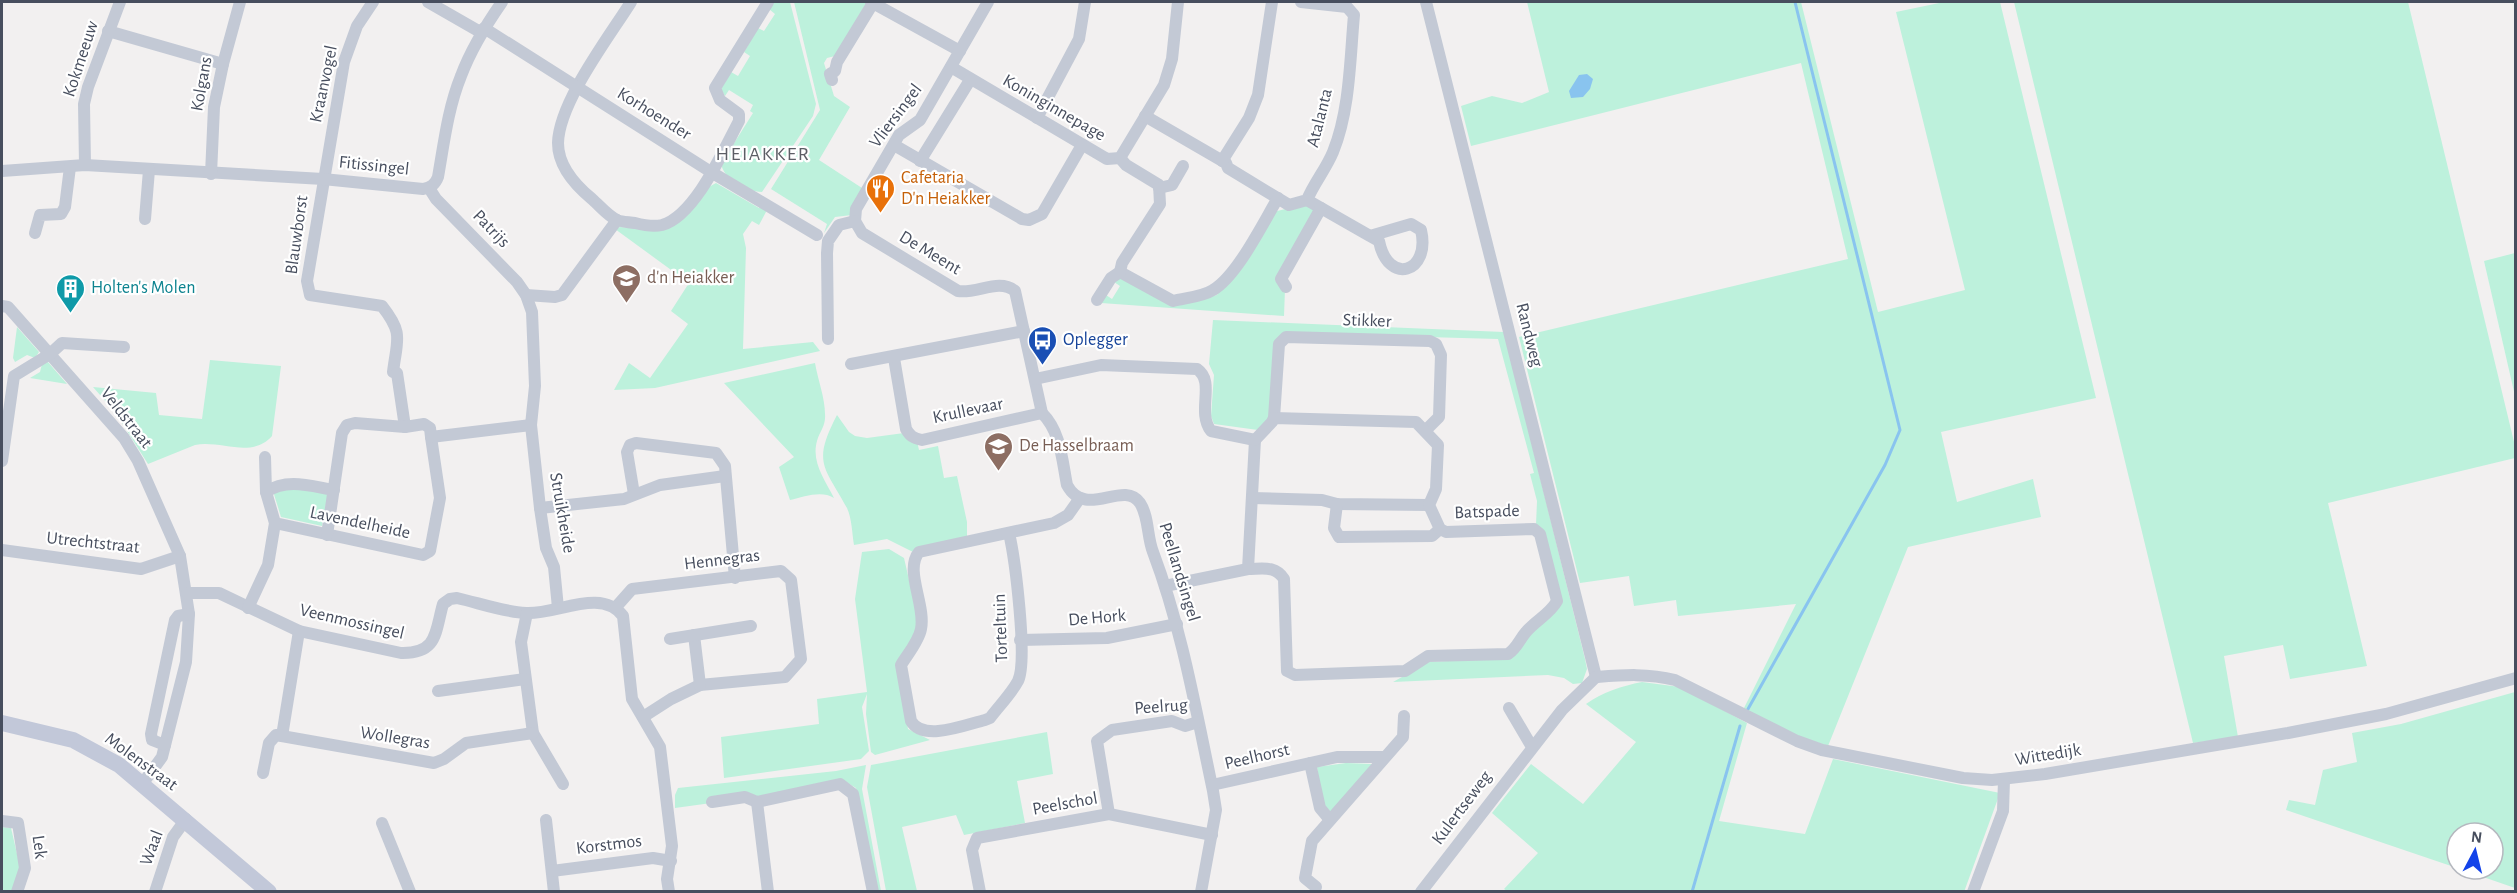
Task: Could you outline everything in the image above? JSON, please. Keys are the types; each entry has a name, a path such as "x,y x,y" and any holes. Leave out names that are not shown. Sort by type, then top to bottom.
{"street":[{"name":"Kokmeeuw","path":"84,165 84,104 88,87 120,2"},
{"name":"Kolgans","path":"211,174 214,107 240,2"},
{"name":"Korhoender","path":"429,2 483,30 817,235"},
{"name":"Fitissingel","path":"2,171 84,165 323,179 429,188 438,177 452,105 461,76 483,30 502,2"},
{"path":"631,2 577,87 560,125 558,144 562,162 575,185 617,220 646,226 660,226 673,220 691,202 711,172 739,121 739,114 720,100 715,88 768,2"},
{"path":"832,80 830,74 835,71 837,62 872,2 960,51"},
{"name":"Vliersingel","path":"855,221 855,209 894,145 905,130 920,120 988,2"},
{"path":"1037,118 1080,39 1085,2"},
{"name":"Koninginnepage","path":"951,68 1107,159 1120,158 1164,85 1172,59 1178,2"},
{"path":"1222,161 1249,118 1258,94 1272,2"},
{"name":"Atalanta","path":"1301,2 1347,7 1354,15 1344,109 1339,134 1332,153 1307,200"},
{"name":"Randweg","path":"1426,2 1596,677"},
{"name":"Kraanvogel","path":"323,179 344,62 367,4"},
{"path":"108,31 223,64"},
{"path":"920,161 970,80"},
{"path":"1145,116 1222,161 1228,168 1289,205 1307,200 1370,236 1379,241 1382,256 1388,264 1395,268 1405,269 1414,266 1421,258 1423,239 1421,230 1411,224 1370,236"},
{"path":"894,145 1022,219 1029,220 1042,214 1082,145"},
{"path":"1097,300 1111,278 1120,272 1122,263 1160,204 1158,185 1126,165 1120,158"},
{"path":"1159,188 1172,185 1183,166"},
{"path":"35,233 40,215 61,214 65,207 70,167"},
{"path":"145,219 149,170"},
{"name":"Blauwborst","path":"323,179 307,281 310,295 382,306 395,323 398,331 395,373 405,427"},
{"name":"Patrijs","path":"429,188 436,199 517,282 526,296 532,312 535,386"},
{"path":"1120,272 1173,301 1211,292 1234,269 1278,198"},
{"path":"1287,287 1281,279 1321,208"},
{"path":"526,296 555,297 562,294 617,220"},
{"path":"828,339 828,241 839,225 855,221"},
{"name":"De Meent","path":"855,221 862,233 958,291 1010,286 1018,296 1024,331"},
{"name":"Veldstraat","path":"2,306 8,307 124,438 138,461 180,556 189,614 186,662 161,760 142,783"},
{"path":"851,364 894,358 1024,331 1042,413 1052,423 1056,433 1067,485 1071,492 1080,498"},
{"name":"Stikker","path":"1274,418 1279,344 1286,337 1430,341 1436,344 1441,355 1439,417 1425,431"},
{"path":"2,461 14,376 62,344 124,347"},
{"name":"Krullevaar","path":"894,358 906,429 915,439 922,440 1042,413"},
{"path":"1035,379 1101,365 1197,369 1204,373 1206,380 1204,415 1205,423 1211,431 1255,440"},
{"name":"Struikheide","path":"535,386 531,425 540,508 546,548 554,567 558,608"},
{"path":"1165,585 1248,569 1255,440 1274,418 1416,422 1425,431"},
{"path":"327,535 342,433 346,425 355,423 405,427 424,424 430,428 431,437 531,425"},
{"name":"Batspade","path":"1248,569 1271,568 1280,572 1284,579 1287,671 1295,675 1405,671 1428,656 1508,654 1515,649 1525,633 1552,611 1557,601 1540,534 1534,529 1446,532 1440,529 1429,505 1436,489 1438,445 1425,431"},
{"name":"Lavendelheide","path":"275,523 423,555 430,551 440,498 431,437"},
{"path":"634,494 627,452 630,446 636,443 716,453 725,466 735,578"},
{"path":"248,608 268,565 275,523 266,492 264,471 266,457"},
{"path":"540,508 624,499 660,484 725,476"},
{"path":"266,492 276,485 286,483 334,490"},
{"name":"Peellandsingel","path":"1080,498 1089,501 1124,495 1132,497 1139,503 1152,550 1165,585 1177,624 1216,810 1201,891"},
{"name":"Torteltuin","path":"1009,533 1016,566 1020,640 1020,674 1017,681 990,718 936,732 922,731 911,721 901,665 921,631 923,614 912,566 915,557 920,552 1054,523 1068,515 1080,498"},
{"path":"1252,498 1322,500 1337,504 1429,505"},
{"path":"1337,504 1335,534 1345,539 1432,536 1440,529"},
{"name":"Utrechtstraat","path":"2,550 141,569 180,556"},
{"name":"Hennegras","path":"616,607 632,589 781,571 791,580 801,659 785,677 700,685 670,699 643,717"},
{"name":"Veenmossingel","path":"187,593 219,593 299,631 401,653 423,650 432,643 437,633 443,604 457,598 527,613 601,603 616,607"},
{"path":"616,607 623,616 632,699 660,747 670,827 669,891"},
{"path":"527,613 521,642 533,733 563,784"},
{"path":"165,745 152,740 151,734 175,620 178,616 189,614"},
{"name":"De Hork","path":"1020,640 1107,638 1177,624"},
{"path":"670,639 751,626"},
{"path":"263,773 269,743 276,735 282,736 299,631"},
{"path":"694,635 700,685"},
{"name":"Wittedijk","path":"1596,677 1628,674 1675,680 1797,741 1822,750 1963,778 2004,780 2386,714 2516,678"},
{"name":"Kulertseweg","path":"1421,891 1562,710 1596,677"},
{"path":"438,691 525,680"},
{"path":"1509,708 1532,747"},
{"path":"1316,887 1305,878 1312,841 1403,737 1404,716"},
{"name":"Peelrug","path":"1109,814 1097,741 1112,730 1172,721 1185,726 1198,722"},
{"name":"Molenstraat","path":"2,723 73,740 119,765 269,891"},
{"name":"Wollegras","path":"282,736 434,763 444,759 466,743 533,733"},
{"name":"Peelhorst","path":"1212,785 1337,757 1384,757"},
{"name":"Peelhorst","path":"1310,763 1320,808 1330,820"},
{"path":"1973,891 2003,811 2004,780"},
{"path":"712,801 745,797 757,802 840,784 852,791 873,891"},
{"path":"757,802 768,891"},
{"name":"Peelschol","path":"980,891 972,850 977,838 1109,814 1212,835"},
{"name":"Waal","path":"155,891 173,837 186,819"},
{"name":"Korstmos","path":"546,820 554,891"},
{"name":"Lek","path":"2,821 18,823 25,867 17,891"},
{"path":"382,823 410,891"},
{"name":"Korstmos","path":"552,870 653,858 671,861"}],"green space":[{"path":"771,2 790,2 816,104 813,116 762,192 749,190 737,184 723,170 721,164 753,113 750,111 753,105 729,90 725,96 721,89 731,72 738,76 750,56 744,52 758,28 764,31 775,14 769,9"},
{"path":"794,2 867,2 835,56 827,58 824,63 834,96 850,107 819,160 862,188 852,215 835,217 824,233 827,224 771,189 820,110"},
{"path":"1527,2 1801,2 1878,312 1965,290 1896,12 1944,2 2000,2 2096,398 1941,432 1957,502 2033,479 2041,517 1908,547 1828,746 1791,734 1743,710 1796,604 1678,616 1676,600 1634,606 1629,576 1580,583 1519,337 1848,259 1801,63 1471,146 1461,106 1492,96 1522,103 1549,92"},
{"path":"2014,2 2408,2 2515,446 2515,458 2328,503 2367,666 2290,679 2283,645 2224,656 2238,737 2193,743"},
{"path":"716,183 759,208 761,206 767,210 759,225 752,221 743,234 746,248 743,349 813,342 820,351 655,388 614,390 629,363 650,378 688,324 671,311 689,283 615,229 620,227 659,230 707,188"},
{"path":"1306,204 1318,210 1275,280 1285,289 1284,316 1101,303 1106,295 1112,299 1120,286 1114,282 1116,279 1122,279 1174,305 1217,295 1273,212"},
{"path":"2516,253 2515,396 2484,261"},
{"path":"1213,320 1504,332 1585,659 1587,669 1582,683 1573,684 1564,678 1548,675 1393,682 1429,662 1505,658 1556,606 1536,525 1537,501 1530,474 1534,473 1498,339 1283,333 1271,419 1258,430 1214,424 1211,416 1214,375 1209,364"},
{"path":"17,327 39,352 35,358 27,355 15,362 13,358"},
{"path":"210,360 281,366 272,436 264,443 246,448 195,445 148,464 115,412 93,387 156,393 159,415 202,419"},
{"path":"47,361 67,384 30,378 40,372 42,364"},
{"path":"815,363 824,402 825,418 817,441 817,464 834,498 818,494 790,500 779,467 794,457 724,383"},
{"path":"837,415 849,432 855,436 867,438 904,433 917,441 919,450 938,446 944,478 957,476 967,522 967,539 913,552 887,539 854,545 849,512 824,464 825,444"},
{"path":"287,486 328,493 322,526 281,517 273,491"},
{"path":"889,549 904,558 919,623 918,631 897,663 908,729 930,740 875,755 871,752 866,714 867,694 862,707 869,751 861,759 724,778 721,737 819,724 817,699 867,692 855,599 862,552"},
{"path":"1642,682 1680,687 1747,723 1719,821 1805,834 1833,759 2000,793 1964,892 1507,891 1504,889 1538,853 1492,813 1531,764 1583,804 1636,742 1586,704 1613,690"},
{"path":"2515,692 2515,888 2495,881 2505,881 2505,821 2445,821 2445,864 2286,810 2289,800 2315,805 2323,770 2357,762 2352,733 2401,724"},
{"path":"1047,732 1053,774 1017,781 1025,823 964,835 956,815 902,827 917,891 886,891 867,787 871,765"},
{"path":"1346,763 1372,764 1331,812 1322,803 1317,767"},
{"path":"866,765 862,789 881,891 877,891 856,788 841,779 755,797 675,808 675,795 678,788 836,771"},
{"path":"2,827 11,828 21,871 14,891 2,892"}],"water":[{"path":"1587,74 1593,79 1590,89 1583,97 1571,98 1569,91 1579,75"}],"waterway":[{"path":"1748,709 1885,465 1900,430 1795,2"},
{"path":"1692,892 1740,726"}],"place":[{"name":"Cafetaria D'n Heiakker","path":"880,214"},
{"name":"d'n Heiakker","path":"626,304"},
{"name":"Holten's Molen","path":"70,314"},
{"name":"Oplegger","path":"1042,366"},
{"name":"De Hasselbraam","path":"998,472"}],"district":[{"name":"HEIAKKER","path":"763,154"}]}
